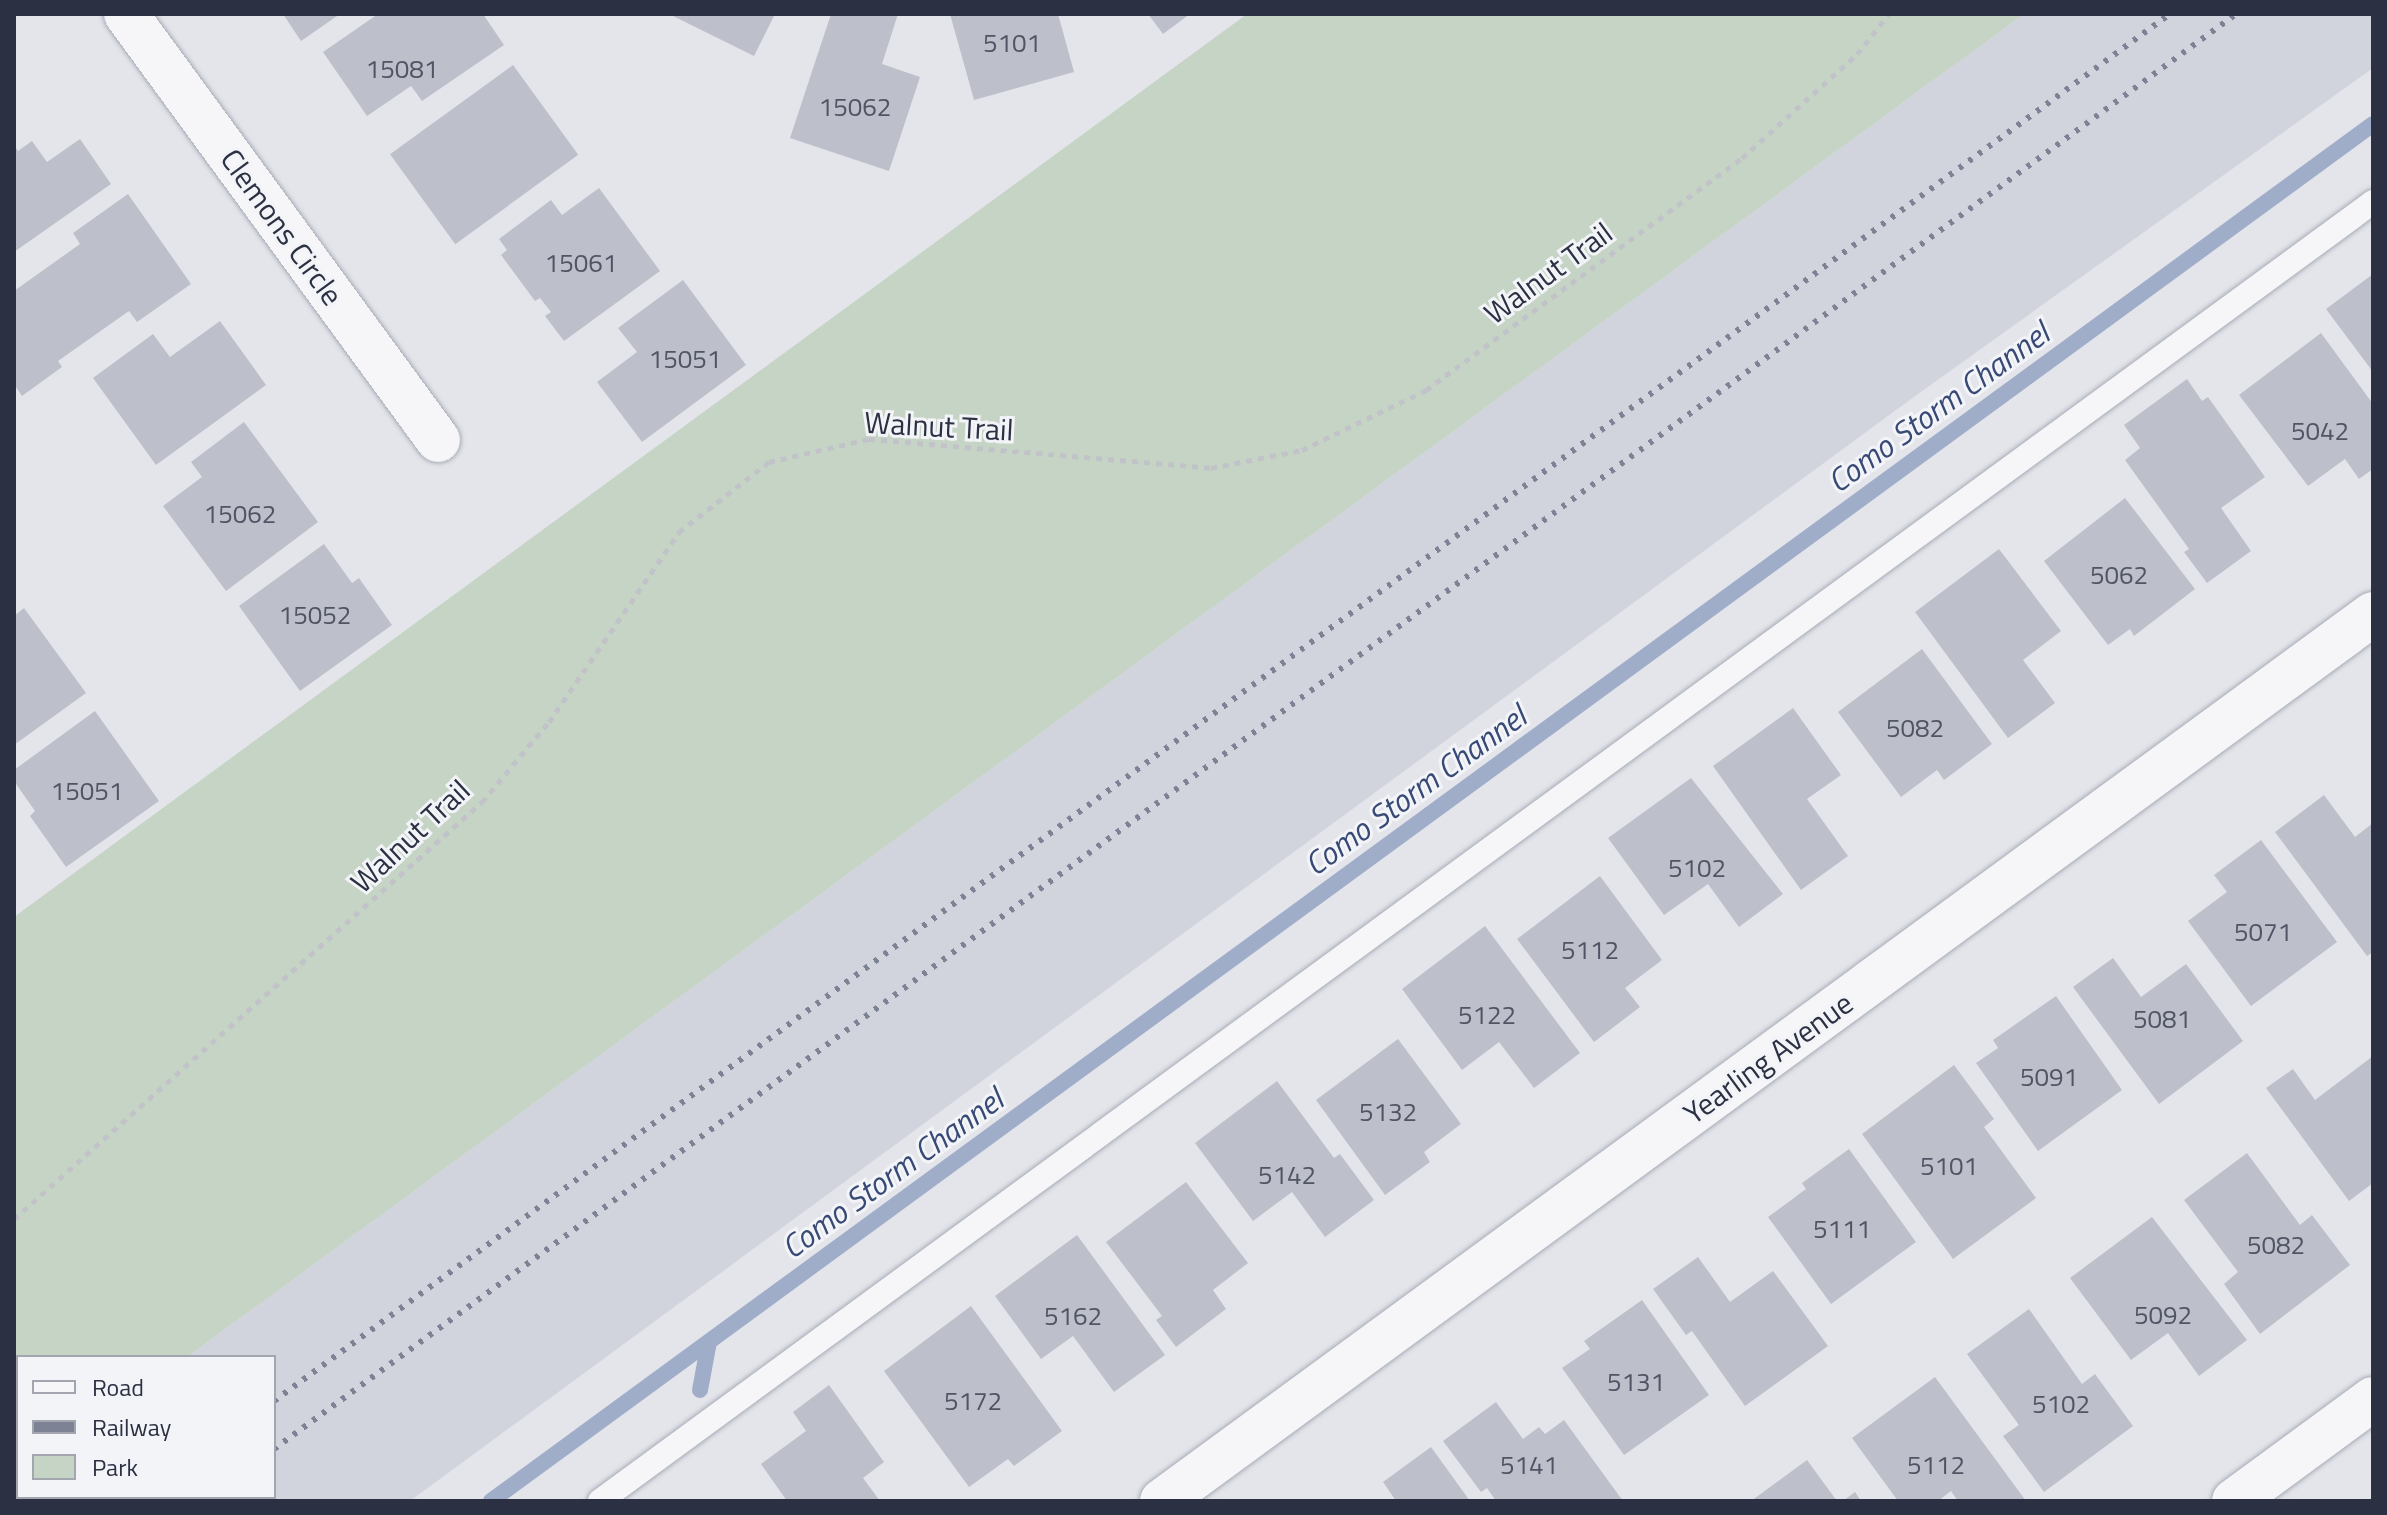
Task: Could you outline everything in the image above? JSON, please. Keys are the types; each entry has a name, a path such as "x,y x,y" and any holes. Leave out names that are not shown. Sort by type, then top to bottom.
{"street":[{"name":"Clemons Circle","path":"126,14 438,440"},
{"name":"Yearling Avenue","path":"1162,1501 2373,614"},
{"path":"2234,1501 2373,1399"}],"lane":[{"path":"600,1501 2373,202"}],"path":[{"name":"Walnut Trail","path":"14,1219 482,802 549,722 679,532 769,462 869,439 1211,468 1302,450 1426,390 1742,158 1857,54 1889,14"}],"shaded area":[{"path":"2024,14 2373,14 2373,68 1911,399 410,1501 14,1501 16,1490 16,1499 276,1499 276,1355 190,1355"}],"green space":[{"path":"1247,14 2024,14 190,1355 16,1355 14,1483 14,917"}],"building":[{"path":"283,14 340,14 301,41"},
{"path":"378,14 483,14 504,45 422,101 411,86 367,116 323,52"},
{"path":"669,14 775,14 754,56"},
{"path":"831,14 898,14 882,64 920,77 889,171 790,138"},
{"path":"950,14 1058,14 1074,72 974,100"},
{"path":"1148,14 1190,14 1163,34"},
{"path":"513,65 578,155 455,244 390,154"},
{"path":"80,139 111,184 14,252 14,145 18,151 32,141 47,162"},
{"path":"599,188 660,271 564,341 545,316 551,312 540,298 535,301 501,255 507,250 499,239 551,200 562,215"},
{"path":"128,194 191,284 137,322 129,311 58,361 62,367 22,396 14,384 14,291 80,244 73,233"},
{"path":"2373,274 2373,372 2326,309"},
{"path":"683,280 746,365 642,442 597,382 637,352 618,328"},
{"path":"220,321 266,385 156,465 93,378 153,334 170,357"},
{"path":"2321,333 2373,404 2373,469 2359,479 2345,459 2308,486 2239,395"},
{"path":"2187,379 2202,401 2208,397 2265,477 2221,508 2251,551 2207,583 2184,552 2189,549 2125,460 2140,448 2124,425"},
{"path":"244,422 318,522 226,591 163,506 202,477 191,462"},
{"path":"2125,498 2195,589 2134,636 2130,629 2108,645 2044,561"},
{"path":"324,544 352,583 359,578 392,625 300,691 239,606"},
{"path":"1999,549 2061,631 2023,660 2055,703 2008,738 1915,612"},
{"path":"24,608 86,693 14,745 14,616"},
{"path":"1922,649 1992,744 1944,780 1937,770 1901,797 1838,712"},
{"path":"1793,708 1841,775 1807,799 1848,856 1801,890 1713,766"},
{"path":"95,711 159,801 66,867 30,816 35,811 14,781 14,770"},
{"path":"1691,778 1783,894 1739,927 1708,884 1664,915 1608,838"},
{"path":"2324,795 2355,837 2373,823 2373,952 2367,956 2275,832"},
{"path":"2261,840 2337,942 2251,1006 2188,921 2227,892 2214,875"},
{"path":"1600,876 1662,960 1625,988 1640,1007 1594,1042 1517,939"},
{"path":"1485,926 1580,1053 1534,1088 1499,1042 1462,1070 1402,989"},
{"path":"2113,958 2141,997 2186,964 2243,1041 2159,1104 2073,987"},
{"path":"2056,996 2122,1090 2038,1151 1976,1063 1998,1048 1993,1040"},
{"path":"1398,1039 1461,1124 1424,1152 1430,1162 1385,1195 1316,1100"},
{"path":"2373,1056 2373,1183 2349,1201 2266,1088 2293,1069 2315,1100"},
{"path":"1954,1065 1994,1119 1984,1127 2036,1198 1953,1259 1862,1134"},
{"path":"1277,1081 1334,1158 1340,1154 1374,1200 1325,1237 1292,1192 1253,1221 1195,1143"},
{"path":"1849,1149 1916,1242 1831,1304 1768,1217 1806,1189 1802,1183"},
{"path":"2247,1153 2300,1225 2312,1215 2350,1265 2260,1334 2224,1284 2238,1272 2184,1200"},
{"path":"1186,1182 1248,1263 1213,1290 1226,1309 1176,1347 1156,1320 1162,1316 1106,1242"},
{"path":"2152,1217 2247,1340 2199,1376 2168,1333 2131,1360 2070,1278"},
{"path":"1077,1235 1165,1355 1114,1392 1073,1336 1041,1359 995,1296"},
{"path":"1698,1257 1730,1302 1773,1271 1828,1346 1745,1406 1692,1331 1686,1335 1653,1289"},
{"path":"1642,1300 1709,1395 1624,1455 1562,1368 1590,1349 1584,1341"},
{"path":"971,1306 1062,1431 1014,1466 1008,1459 969,1487 884,1371"},
{"path":"2029,1309 2082,1384 2095,1374 2133,1426 2044,1492 2003,1436 2019,1425 1967,1354"},
{"path":"1935,1377 2026,1501 1958,1501 1951,1491 1938,1501 1898,1501 1852,1438"},
{"path":"829,1385 884,1462 863,1478 880,1501 787,1501 761,1464 806,1431 793,1412"},
{"path":"1496,1402 1523,1439 1539,1427 1545,1434 1564,1420 1623,1501 1496,1501 1487,1488 1481,1492 1443,1441"},
{"path":"1431,1447 1470,1501 1396,1501 1383,1482"},
{"path":"1807,1460 1837,1501 1751,1501"},
{"path":"1855,1492 1861,1501 1843,1501"}],"waterway":[{"name":"Como Storm Channel","path":"491,1501 2373,124"},
{"path":"700,1390 709,1342"}],"railway":[{"path":"276,1400 2170,14"},
{"path":"276,1448 2236,14"}]}
